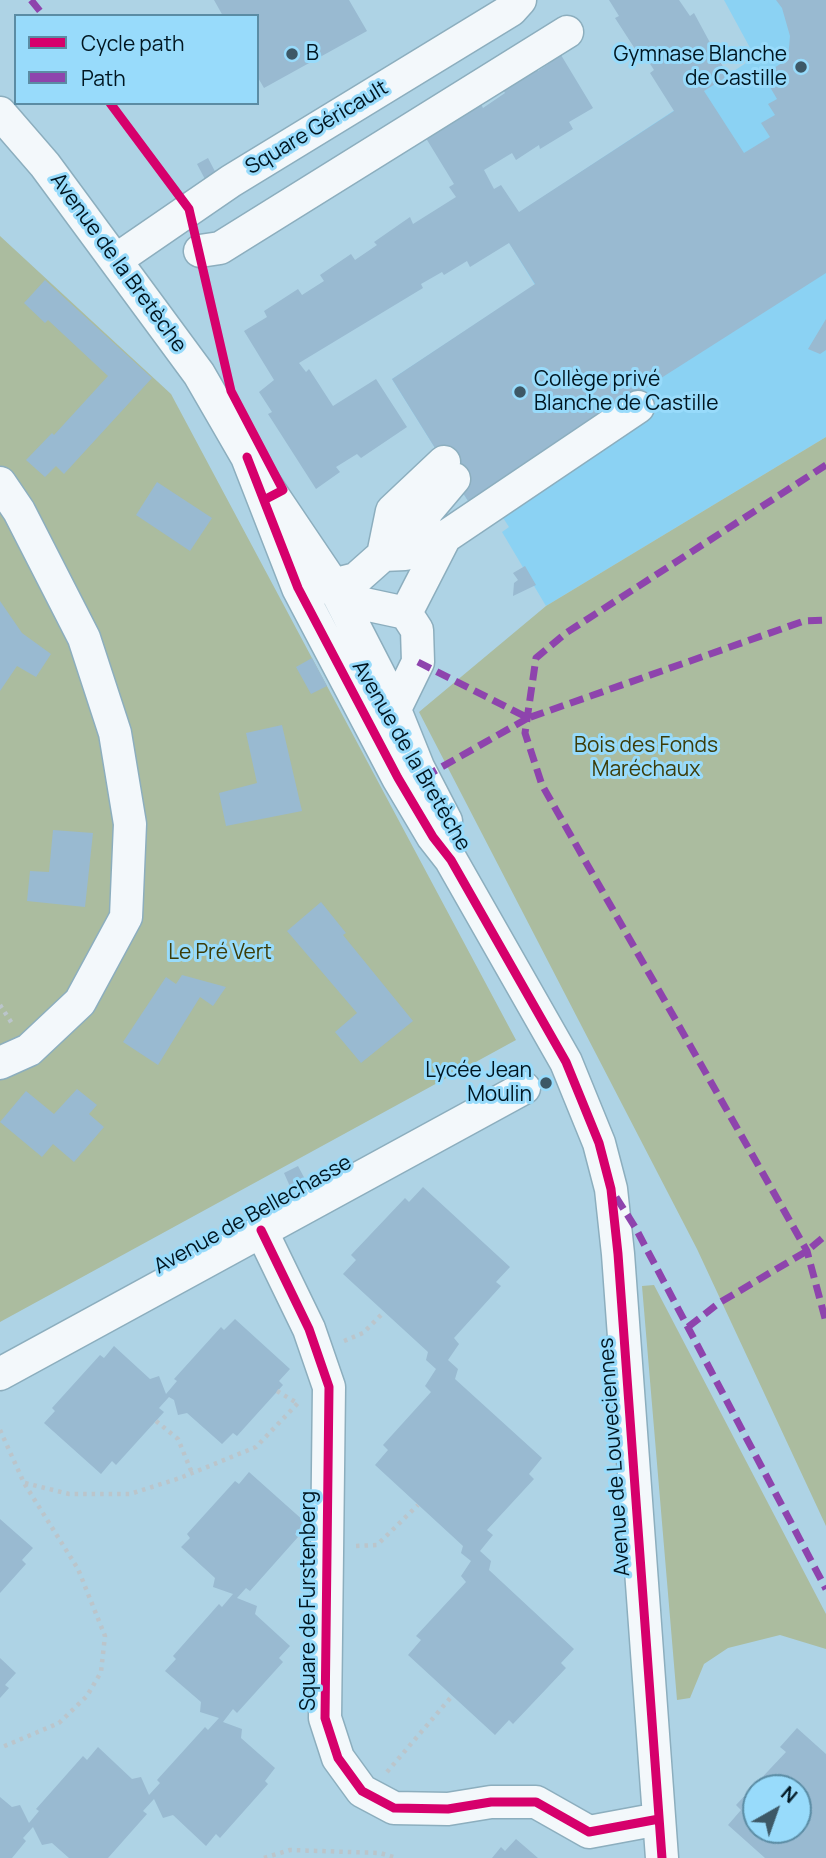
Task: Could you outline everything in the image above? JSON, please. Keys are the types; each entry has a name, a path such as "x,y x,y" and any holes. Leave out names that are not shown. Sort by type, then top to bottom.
{"street":[{"name":"Square Géricault","path":"116,260 231,181 511,10 520,0"},
{"path":"200,251 220,248 567,32"},
{"name":"Avenue de la Bretèche","path":"0,113 45,165 200,374 247,457 337,591 395,709 418,766 448,824 451,860"},
{"path":"406,613 445,537 638,407"},
{"name":"Avenue de la Bretèche","path":"247,457 298,588 398,778 433,837 451,860 566,1062"},
{"path":"337,591 356,579 383,555 405,554 449,470"},
{"path":"0,484 19,511 84,638 115,733 130,824 126,917 80,1002 29,1050 0,1063"},
{"path":"298,588 337,591 406,613 417,630 418,662 395,709"},
{"name":"Avenue de Louveciennes","path":"566,1062 582,1094 611,1189 662,1858"},
{"name":"Avenue de Bellechasse","path":"0,1374 524,1088"},
{"name":"Square de Furstenberg","path":"261,1230 317,1351 329,1387 325,1718 338,1758 362,1791 394,1808 449,1809 491,1802 537,1802 589,1832 659,1819"}],"path":[{"path":"317,1351 363,1333 384,1312"},
{"path":"24,1483 69,1494 130,1494 192,1474 257,1447 297,1403 329,1387"},
{"path":"277,1391 297,1403"},
{"path":"156,1421 178,1439 192,1474"},
{"path":"0,1430 24,1483 78,1569 105,1636 101,1672 87,1696 59,1723 0,1748"},
{"path":"327,1546 377,1545 418,1505"},
{"path":"369,1794 452,1696"},
{"path":"264,1858 290,1850 380,1853 397,1858"}],"shaded area":[{"path":"724,0 826,0 826,437 546,606 502,532 509,527 485,490 468,501 392,379 535,285 499,226 755,57"}],"green space":[{"name":"Le Pré Vert","path":"0,236 171,394 516,1040 0,1322"},
{"name":"Bois des Fonds Maréchaux","path":"826,437 826,1526 697,1249 419,712 546,606"},
{"path":"654,1285 826,1614 826,1649 780,1635 728,1648 704,1664 690,1698 677,1700 642,1286"}],"building":[{"name":"B","path":"214,0 349,0 367,31 264,88 259,79 259,14 222,14"},
{"path":"609,0 679,0 690,16 694,13 728,76 704,91 744,153 770,137 761,123 775,115 768,104 777,99 763,75 788,59 790,36 782,8 776,0 826,0 826,273 468,501 392,379 535,284 509,243 470,267 467,261 444,275 442,272 421,284 423,288 299,363 306,372 309,369 333,406 376,379 407,427 361,458 357,454 336,467 340,472 316,489 268,414 272,412 259,392 274,380 244,331 267,317 264,311 298,289 302,295 324,281 320,275 351,254 355,260 377,245 374,242 410,217 413,224 456,197 449,187 454,184 424,135 479,100 483,108 505,93 501,86 534,65 538,71 561,55 593,108 569,122 573,129 540,149 539,145 516,160 512,153 484,170 494,189 501,185 519,212 674,111 650,73 654,70 641,50 637,52 615,18 619,16"},
{"path":"208,158 219,179 208,185 197,164"},
{"path":"45,280 152,378 64,474 56,466 45,477 26,460 52,433 54,435 108,376 48,320 45,323 24,303"},
{"path":"826,319 826,350 820,354 808,349"},
{"path":"157,482 212,518 190,551 136,515"},
{"path":"525,566 536,585 513,596 514,583 518,580 513,573"},
{"path":"0,601 22,633 51,654 36,677 17,666 0,691"},
{"path":"312,658 327,686 311,694 296,667"},
{"path":"282,725 302,811 226,826 219,793 257,783 246,733"},
{"path":"53,830 93,833 85,907 27,901 30,871 49,872"},
{"path":"321,902 346,933 343,935 413,1021 361,1063 335,1032 357,1013 287,931"},
{"path":"182,975 226,987 213,1006 200,997 158,1065 123,1042 166,977 176,984"},
{"path":"77,1089 97,1105 89,1114 104,1127 74,1162 53,1144 42,1157 0,1122 26,1091 54,1114"},
{"path":"298,1166 307,1183 292,1191 284,1173"},
{"path":"423,1187 510,1267 496,1282 501,1286 454,1338 459,1344 448,1360 458,1369 455,1379 542,1458 529,1474 534,1479 487,1530 493,1535 480,1551 491,1561 489,1570 574,1649 561,1663 566,1668 513,1724 509,1720 495,1735 408,1655 421,1640 416,1636 466,1582 461,1576 471,1561 461,1553 463,1546 375,1465 388,1450 383,1445 431,1392 425,1386 436,1369 426,1360 428,1352 343,1274 356,1260 351,1255 405,1198 409,1202"},
{"path":"235,1319 290,1369 279,1381 283,1385 237,1436 233,1433 222,1444 187,1413 178,1415 174,1400 169,1397 159,1408 164,1412 116,1465 112,1461 101,1474 44,1423 55,1411 52,1408 100,1355 104,1358 114,1346 150,1379 159,1376 166,1394 177,1381 174,1379 221,1327 224,1330"},
{"path":"249,1472 305,1522 295,1534 298,1537 250,1591 246,1588 237,1598 257,1606 255,1614 290,1646 279,1658 283,1662 237,1713 233,1709 223,1722 242,1729 241,1738 275,1768 265,1781 268,1784 220,1838 216,1834 206,1846 173,1815 163,1818 154,1799 143,1811 147,1814 108,1858 69,1858 52,1843 42,1845 33,1827 23,1838 26,1841 12,1858 0,1858 0,1797 12,1807 20,1805 29,1823 39,1811 36,1809 83,1756 87,1760 98,1747 132,1779 141,1777 149,1795 160,1783 157,1780 205,1727 208,1730 219,1718 200,1712 201,1702 165,1671 176,1659 173,1656 219,1604 222,1607 233,1594 213,1587 215,1578 181,1547 190,1538 187,1534 235,1481 239,1484"},
{"path":"0,1519 33,1548 22,1560 26,1564 0,1593"},
{"path":"0,1658 16,1673 5,1685 9,1688 0,1698"},
{"path":"797,1728 826,1754 826,1858 765,1858 749,1844 812,1844 812,1774 765,1774 786,1752 780,1747"},
{"path":"742,1799 742,1837 728,1825 741,1810 736,1805"},
{"path":"516,1839 538,1858 492,1858 501,1847 505,1851"}],"marked path":[{"path":"31,0 42,14"},
{"path":"826,465 566,633 536,658 525,733 542,785 807,1251 826,1322"},
{"path":"418,662 528,718 804,621 826,620"},
{"path":"424,777 528,718"},
{"path":"616,1197 635,1227 826,1589"},
{"path":"688,1327 719,1303 807,1251 826,1235"}],"cycle path":[{"path":"111,105 189,209 231,391 283,490 264,500"},
{"path":"247,457 298,588 398,778 433,837 451,860 566,1062 599,1143 611,1189 618,1254 662,1858"},
{"path":"261,1230 309,1329 329,1387 325,1718 338,1758 362,1791 394,1808 448,1809 491,1802 536,1802 589,1832 659,1819"}],"place":[{"name":"B","path":"292,54"},
{"name":"Gymnase Blanche de Castille","path":"801,67"},
{"name":"Collège privé Blanche de Castille","path":"520,392"},
{"name":"Lycée Jean Moulin","path":"546,1083"}]}
